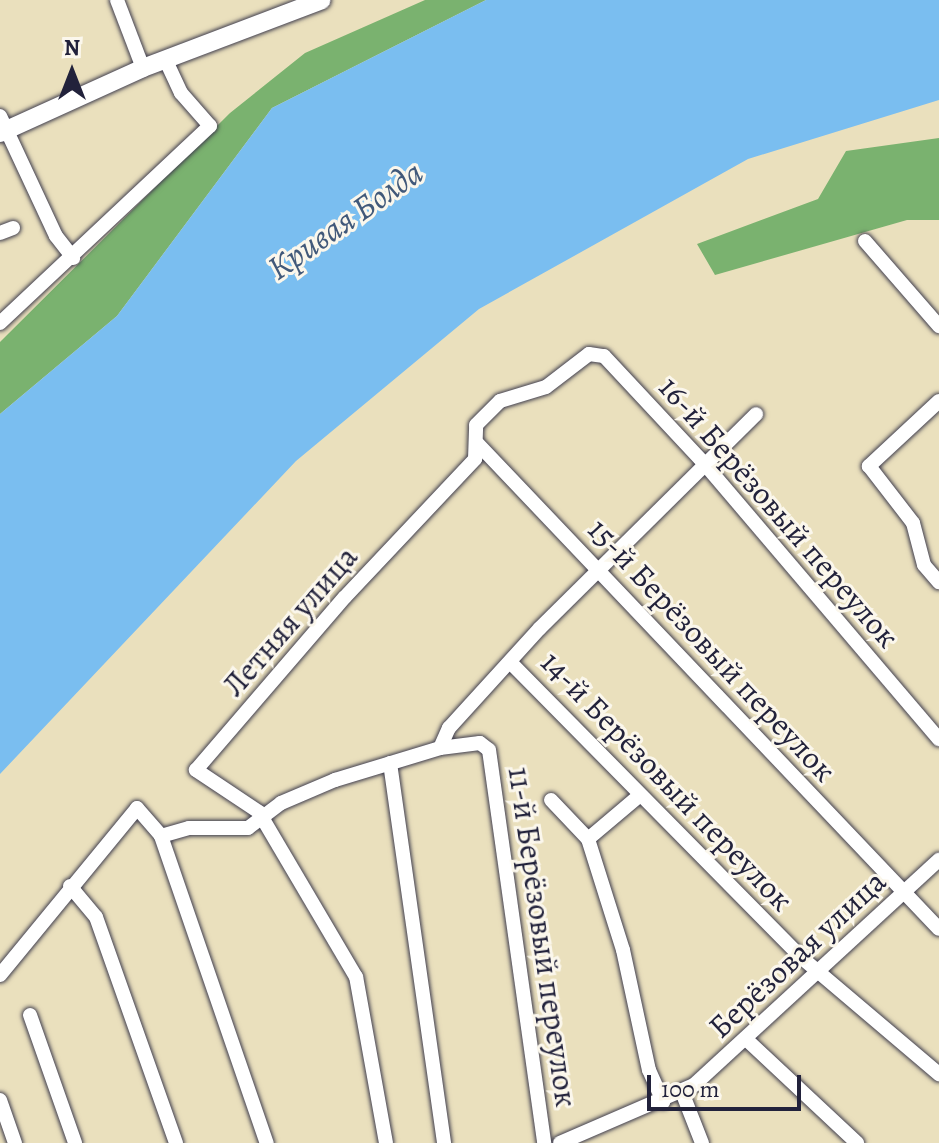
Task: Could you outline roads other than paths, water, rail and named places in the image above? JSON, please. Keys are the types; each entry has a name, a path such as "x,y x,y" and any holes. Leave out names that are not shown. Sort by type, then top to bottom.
{"main road":[{"path":"2,126 165,59 322,0"}],"street":[{"path":"117,0 143,68"},
{"path":"0,323 73,258 210,126 181,93 165,59"},
{"path":"2,126 56,236 73,258"},
{"path":"865,241 939,326"},
{"name":"16-й Берёзовый переулок","path":"478,444 476,425 500,401 546,387 589,354 607,360 703,462 939,739"},
{"path":"939,401 869,466 913,523 924,565 939,582"},
{"path":"161,836 189,828 248,828 263,821 299,794 440,748 449,728 596,569 703,462 756,414"},
{"name":"15-й Берёзовый переулок","path":"478,444 903,895 939,929"},
{"name":"Летняя улица","path":"263,821 249,803 196,770 345,597 475,459 478,444"},
{"name":"14-й Берёзовый переулок","path":"510,662 819,972 939,1074"},
{"name":"11-й Берёзовый переулок","path":"440,748 480,743 489,750 544,1143"},
{"path":"390,763 444,1143"},
{"path":"588,839 640,795"},
{"path":"551,800 588,839 623,950 649,1070 663,1102"},
{"path":"0,975 137,808 161,836 267,1143"},
{"path":"263,821 356,977 386,1143"},
{"name":"Берёзовая улица","path":"560,1143 682,1092 747,1040 939,860"},
{"path":"70,886 96,917 176,1143"},
{"path":"30,1015 75,1143"},
{"path":"747,1040 857,1143"},
{"path":"682,1092 702,1143"},
{"path":"0,1100 15,1143"}],"water":[{"name":"Кривая Болда","path":"486,0 939,0 939,100 748,159 479,309 296,461 0,774 0,414 117,316 272,108"}]}
